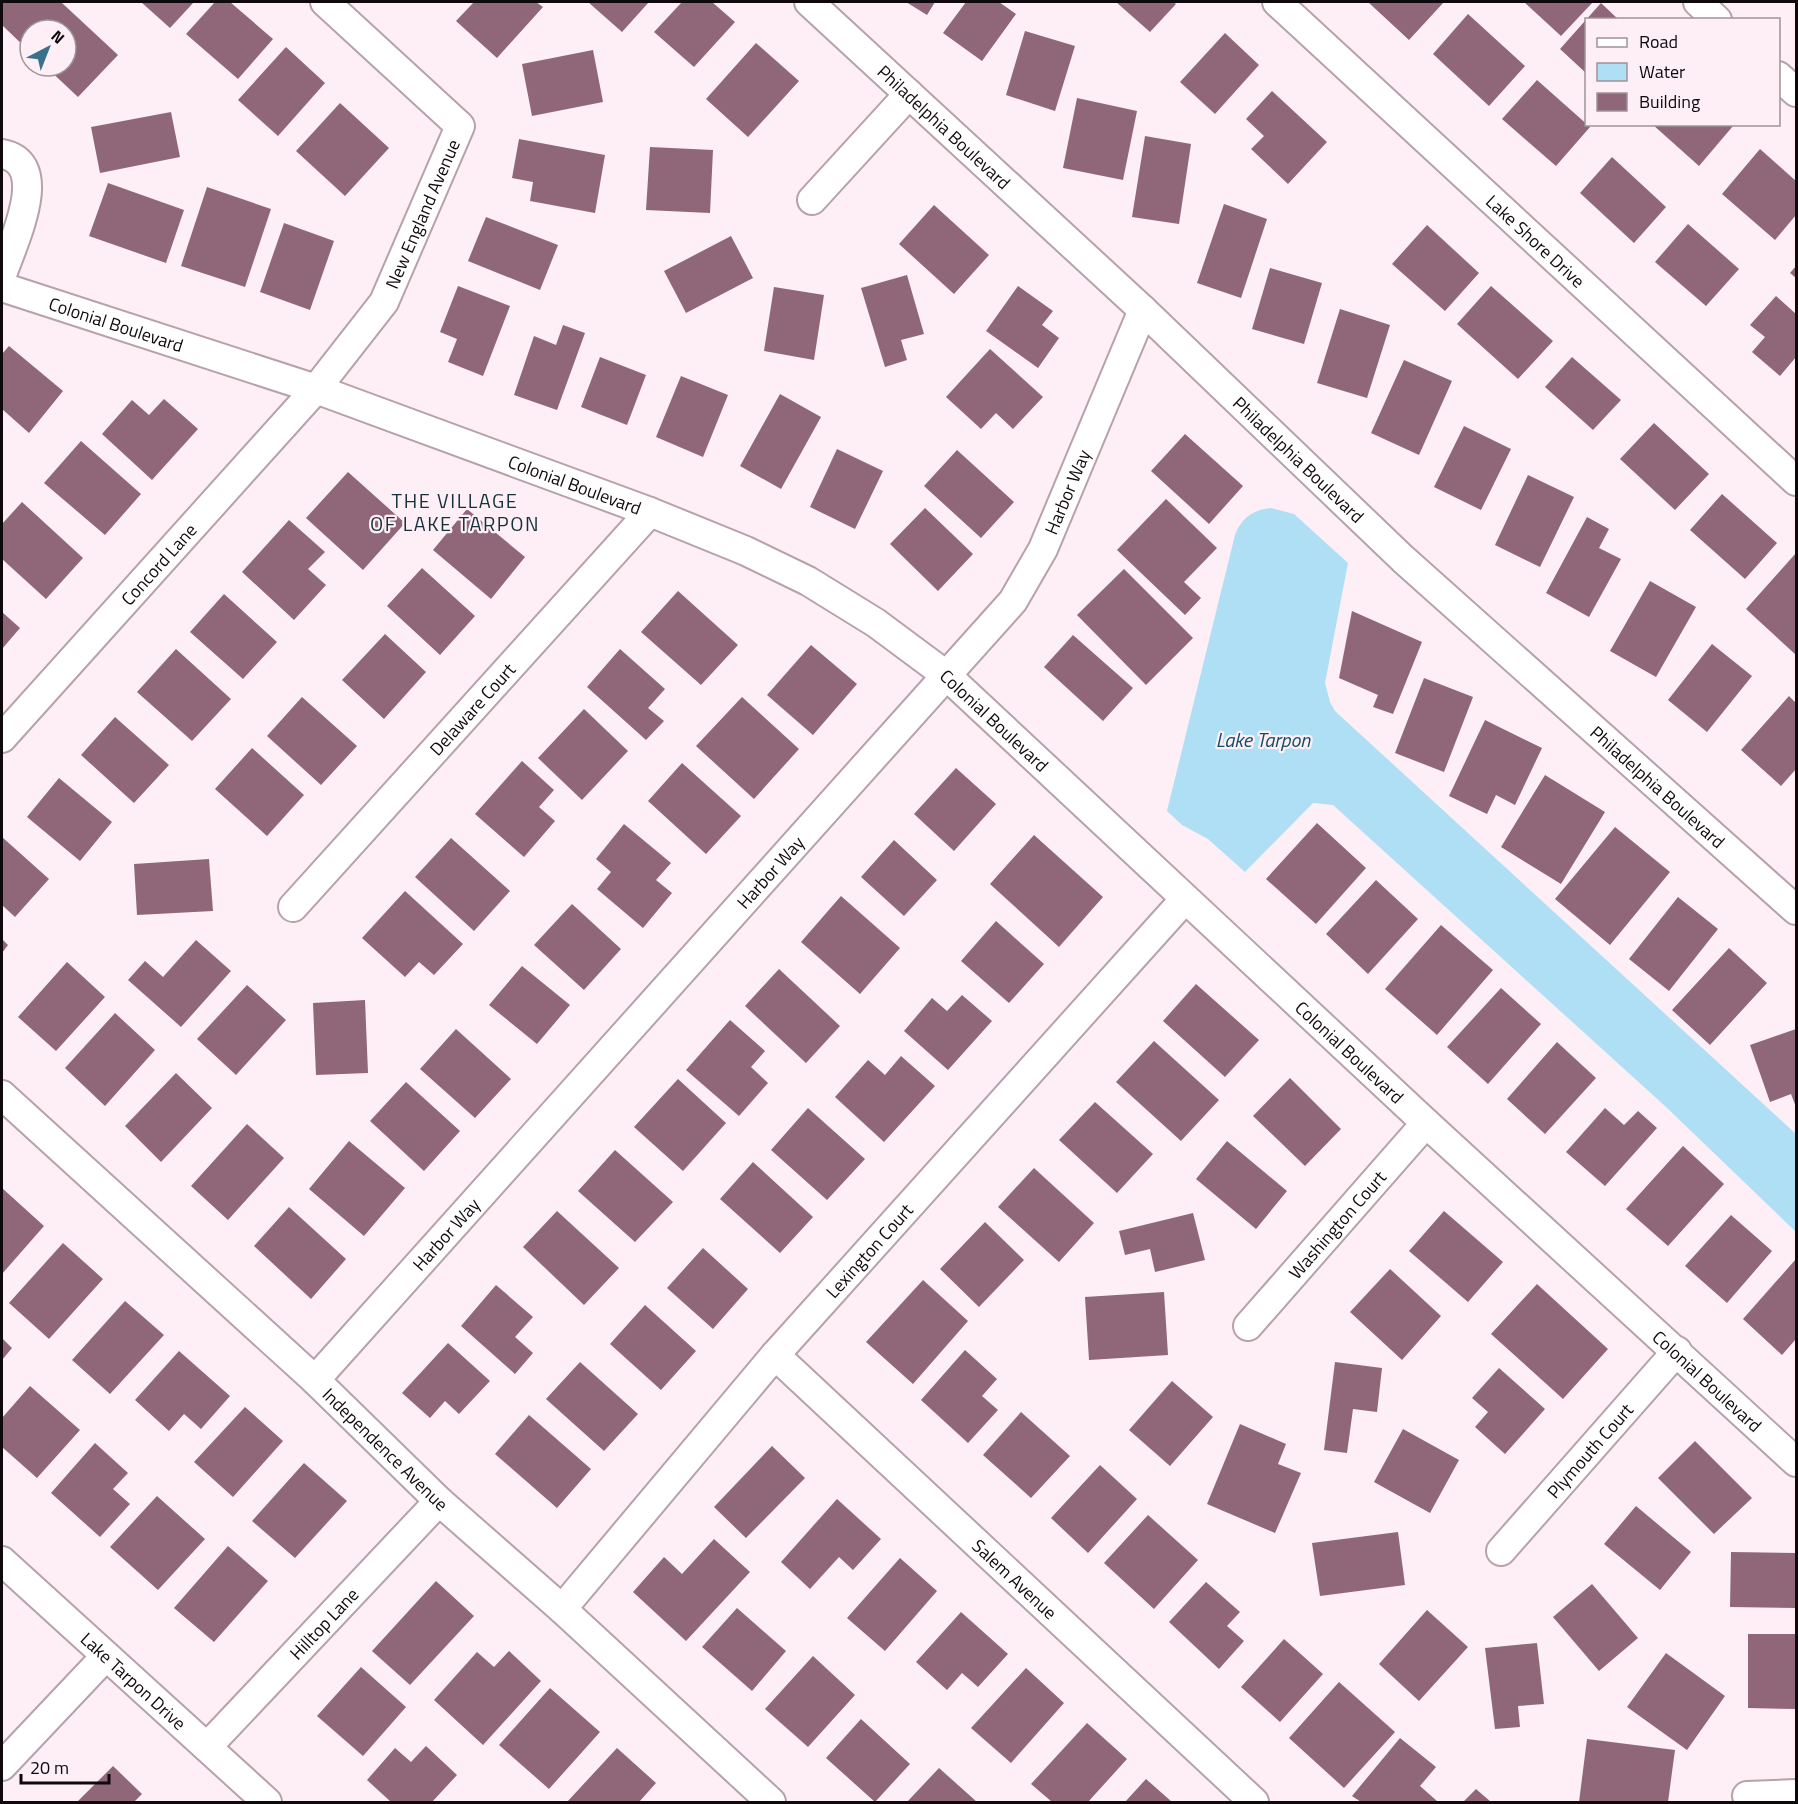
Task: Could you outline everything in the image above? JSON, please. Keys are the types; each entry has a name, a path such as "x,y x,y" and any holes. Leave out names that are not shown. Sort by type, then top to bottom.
{"street":[{"name":"New England Avenue","path":"316,389 384,302 460,126 326,2"},
{"name":"Philadelphia Boulevard","path":"808,2 1143,310 1403,559 1797,910"},
{"name":"Lake Shore Drive","path":"1277,2 1797,481"},
{"path":"1698,2 1715,18"},
{"path":"1780,77 1797,92"},
{"path":"812,200 909,94"},
{"path":"2,154 11,156 23,164 28,180 27,197 2,275"},
{"name":"Colonial Boulevard","path":"2,287 316,389 650,512 746,551 808,581 876,623 946,675 1426,1123 1797,1462"},
{"name":"Harbor Way","path":"315,1380 1013,600 1043,549 1143,310"},
{"name":"Concord Lane","path":"2,738 316,389"},
{"name":"Delaware Court","path":"293,907 650,512"},
{"name":"Lexington Court","path":"562,1609 775,1355 1185,899"},
{"name":"Independence Avenue","path":"2,1095 315,1380 439,1501 562,1609 771,1803"},
{"name":"Washington Court","path":"1248,1326 1426,1123"},
{"name":"Plymouth Court","path":"1501,1551 1677,1351"},
{"name":"Salem Avenue","path":"775,1355 1254,1803"},
{"name":"Hilltop Lane","path":"207,1747 439,1501"},
{"name":"Lake Tarpon Drive","path":"2,1561 267,1803"},
{"path":"2,1766 106,1656"},
{"path":"1747,1796 1797,1794"}],"water":[{"name":"Lake Tarpon","path":"1271,508 1294,514 1348,563 1325,683 1335,711 1796,1134 1796,1232 1665,1106 1333,805 1313,803 1245,872 1208,839 1182,825 1167,811 1235,535 1248,516"}],"building":[{"path":"2,2 61,2 118,55 78,97 58,78 78,78 78,18 18,18 18,40 2,25"},
{"path":"141,2 194,2 170,28"},
{"path":"215,2 230,2 273,39 238,79 186,34"},
{"path":"474,2 536,2 543,7 497,58 456,21"},
{"path":"588,2 649,2 622,32"},
{"path":"682,2 712,2 735,22 694,67 654,32"},
{"path":"906,2 935,2 927,15"},
{"path":"966,2 999,2 1016,14 982,61 943,33"},
{"path":"1116,2 1173,2 1176,4 1150,32"},
{"path":"1368,2 1444,2 1409,40"},
{"path":"1524,2 1593,2 1561,36"},
{"path":"1601,3 1617,18 1588,18"},
{"path":"1468,14 1525,66 1489,106 1433,54"},
{"path":"1585,21 1585,72 1560,49"},
{"path":"1025,31 1075,46 1055,111 1006,95"},
{"path":"1225,33 1259,65 1215,114 1180,82"},
{"path":"756,43 799,81 748,137 706,99"},
{"path":"286,47 325,83 278,136 238,100"},
{"path":"593,50 603,102 532,116 522,64"},
{"path":"1537,80 1585,123 1585,126 1590,127 1556,166 1502,119"},
{"path":"1272,91 1327,142 1288,184 1251,149 1264,136 1246,119"},
{"path":"1077,98 1137,111 1123,180 1063,168"},
{"path":"340,103 389,148 345,196 296,151"},
{"path":"171,112 180,157 100,173 91,127"},
{"path":"1654,126 1733,126 1699,166"},
{"path":"1145,136 1191,144 1179,224 1132,217"},
{"path":"519,139 605,155 595,213 530,201 533,182 512,178"},
{"path":"650,147 713,150 710,213 646,210"},
{"path":"1760,149 1796,181 1796,215 1775,240 1722,194"},
{"path":"1612,157 1666,207 1634,243 1580,193"},
{"path":"108,183 184,210 166,263 89,236"},
{"path":"207,187 271,209 245,287 181,266"},
{"path":"1224,204 1267,219 1241,298 1197,283"},
{"path":"934,205 989,255 954,294 899,244"},
{"path":"486,217 558,245 540,290 468,261"},
{"path":"284,223 334,241 310,310 260,292"},
{"path":"1688,224 1739,269 1706,306 1655,262"},
{"path":"1427,225 1479,273 1445,311 1392,264"},
{"path":"731,236 753,278 686,313 664,271"},
{"path":"1796,266 1796,278 1790,273"},
{"path":"1270,268 1322,283 1304,344 1252,329"},
{"path":"907,275 924,334 901,340 907,360 885,367 861,288"},
{"path":"458,286 510,306 483,376 448,362 457,339 440,332"},
{"path":"1018,286 1053,311 1042,325 1059,338 1038,368 986,331"},
{"path":"1491,286 1553,341 1518,379 1457,324"},
{"path":"774,287 824,295 814,360 764,351"},
{"path":"1776,296 1796,314 1796,357 1780,376 1752,352 1765,337 1750,325"},
{"path":"1340,309 1390,325 1367,398 1317,383"},
{"path":"563,325 585,333 557,410 514,395 534,336 556,345"},
{"path":"9,346 63,391 29,433 2,409 2,354"},
{"path":"990,349 1043,397 1013,429 996,413 981,429 946,397"},
{"path":"600,357 646,375 627,425 581,407"},
{"path":"1572,357 1621,400 1593,430 1545,387"},
{"path":"1404,360 1452,381 1419,455 1371,433"},
{"path":"681,376 728,395 703,457 656,437"},
{"path":"780,394 821,417 781,489 740,466"},
{"path":"164,399 198,429 152,480 102,434 132,400 149,415"},
{"path":"1654,423 1709,474 1675,510 1620,459"},
{"path":"1464,426 1511,449 1481,510 1434,487"},
{"path":"1185,434 1243,486 1209,524 1151,471"},
{"path":"81,441 141,494 105,535 44,483"},
{"path":"837,449 883,471 855,529 810,507"},
{"path":"957,450 1014,502 981,538 924,486"},
{"path":"348,472 405,523 363,570 306,518"},
{"path":"1528,475 1574,497 1540,567 1495,545"},
{"path":"1722,494 1777,543 1745,579 1690,530"},
{"path":"1166,499 1217,548 1184,582 1201,598 1185,615 1117,550"},
{"path":"22,502 83,558 46,599 2,559 2,524"},
{"path":"925,508 973,554 938,591 890,544"},
{"path":"467,509 525,557 491,599 433,550"},
{"path":"1587,517 1609,529 1599,548 1621,559 1589,617 1546,593"},
{"path":"289,520 325,552 308,569 326,585 294,620 242,572"},
{"path":"1796,553 1796,655 1746,609"},
{"path":"422,568 475,616 440,655 387,606"},
{"path":"1124,569 1193,638 1146,685 1077,615"},
{"path":"1650,581 1696,607 1656,677 1610,651"},
{"path":"678,591 738,645 701,685 641,632"},
{"path":"224,594 277,642 243,679 190,632"},
{"path":"1352,611 1422,642 1393,714 1373,707 1378,695 1339,678"},
{"path":"2,612 20,628 2,649"},
{"path":"385,634 426,672 384,719 342,680"},
{"path":"1073,635 1133,688 1103,721 1044,667"},
{"path":"1712,644 1752,676 1707,732 1668,700"},
{"path":"811,645 857,684 813,735 767,695"},
{"path":"176,649 231,699 192,741 137,692"},
{"path":"620,649 665,689 648,708 664,721 646,740 587,687"},
{"path":"1424,678 1473,697 1444,772 1395,753"},
{"path":"1789,696 1796,703 1796,769 1781,786 1741,750"},
{"path":"302,697 357,746 321,785 267,736"},
{"path":"742,697 799,749 754,799 696,746"},
{"path":"584,709 628,751 582,800 538,758"},
{"path":"115,717 169,765 134,803 81,755"},
{"path":"1485,720 1542,748 1515,805 1496,795 1487,814 1449,796"},
{"path":"252,748 304,795 267,836 215,789"},
{"path":"522,761 554,790 539,807 555,821 524,857 475,814"},
{"path":"682,763 741,816 706,854 648,801"},
{"path":"956,768 996,804 954,851 914,814"},
{"path":"1545,775 1605,812 1561,884 1501,847"},
{"path":"59,778 112,822 80,861 27,817"},
{"path":"1317,823 1366,868 1316,924 1266,879"},
{"path":"624,824 671,863 656,880 672,893 643,928 597,889 611,872 596,859"},
{"path":"1615,827 1670,872 1610,945 1555,899"},
{"path":"1034,835 1103,897 1059,947 990,884"},
{"path":"2,837 49,879 15,917 2,905"},
{"path":"451,838 510,891 474,931 415,877"},
{"path":"894,840 937,880 904,916 861,877"},
{"path":"209,859 213,911 137,915 134,864"},
{"path":"1376,880 1418,919 1368,974 1326,934"},
{"path":"405,891 463,944 434,975 419,962 405,977 362,938"},
{"path":"841,896 900,948 860,994 801,942"},
{"path":"1678,897 1718,929 1669,991 1629,959"},
{"path":"572,904 621,949 584,990 534,945"},
{"path":"996,921 1044,964 1009,1003 961,961"},
{"path":"1441,925 1493,970 1437,1035 1385,989"},
{"path":"2,939 8,945 2,953"},
{"path":"196,940 231,971 181,1027 128,980 145,961 163,977"},
{"path":"1729,948 1767,983 1710,1045 1672,1010"},
{"path":"67,962 105,997 56,1051 18,1017"},
{"path":"522,966 570,1005 537,1044 489,1005"},
{"path":"779,969 840,1026 806,1063 745,1006"},
{"path":"1196,984 1259,1040 1225,1077 1163,1021"},
{"path":"247,985 286,1020 236,1075 197,1039"},
{"path":"1501,988 1541,1024 1488,1084 1447,1047"},
{"path":"962,995 992,1021 948,1070 904,1031 932,998 947,1011"},
{"path":"365,1000 368,1073 316,1075 313,1003"},
{"path":"115,1013 155,1050 105,1106 65,1068"},
{"path":"730,1020 765,1051 751,1067 768,1083 739,1116 686,1070"},
{"path":"456,1029 511,1079 475,1118 420,1069"},
{"path":"1796,1029 1796,1107 1791,1094 1770,1102 1750,1045"},
{"path":"1154,1041 1219,1100 1181,1141 1116,1082"},
{"path":"1557,1042 1596,1078 1545,1134 1507,1099"},
{"path":"901,1056 935,1086 884,1142 835,1097 868,1060 885,1075"},
{"path":"176,1073 212,1108 161,1162 125,1126"},
{"path":"1290,1078 1341,1129 1305,1166 1253,1116"},
{"path":"678,1079 726,1123 683,1171 634,1127"},
{"path":"406,1082 460,1131 424,1171 370,1121"},
{"path":"1095,1102 1153,1154 1117,1193 1059,1140"},
{"path":"808,1108 865,1159 827,1200 771,1150"},
{"path":"1605,1108 1624,1125 1638,1111 1657,1128 1605,1186 1566,1152"},
{"path":"247,1124 284,1158 228,1220 191,1186"},
{"path":"349,1141 405,1188 364,1236 309,1189"},
{"path":"1227,1141 1287,1191 1256,1229 1196,1179"},
{"path":"1683,1146 1724,1184 1668,1246 1626,1209"},
{"path":"615,1150 673,1202 635,1242 578,1191"},
{"path":"753,1162 813,1217 780,1253 720,1199"},
{"path":"1034,1168 1094,1223 1059,1262 998,1207"},
{"path":"2,1188 44,1226 2,1274"},
{"path":"289,1207 346,1259 311,1299 254,1246"},
{"path":"557,1211 619,1268 584,1305 523,1247"},
{"path":"1444,1211 1503,1262 1468,1302 1409,1251"},
{"path":"1193,1213 1205,1260 1155,1272 1150,1249 1125,1255 1119,1231"},
{"path":"1731,1215 1772,1251 1727,1303 1685,1266"},
{"path":"985,1222 1024,1260 979,1307 940,1269"},
{"path":"63,1243 103,1279 49,1339 9,1303"},
{"path":"703,1248 748,1289 713,1329 667,1288"},
{"path":"1796,1259 1796,1339 1782,1355 1743,1319"},
{"path":"1390,1269 1441,1316 1402,1360 1350,1312"},
{"path":"923,1280 968,1321 913,1384 866,1342"},
{"path":"1537,1284 1608,1349 1563,1399 1491,1334"},
{"path":"496,1285 533,1317 515,1337 533,1353 515,1374 461,1326"},
{"path":"1164,1292 1168,1355 1089,1360 1085,1297"},
{"path":"125,1301 164,1335 110,1394 72,1360"},
{"path":"645,1305 696,1351 661,1390 610,1344"},
{"path":"2,1338 12,1348 2,1360"},
{"path":"448,1343 490,1381 459,1414 445,1401 430,1418 402,1393"},
{"path":"965,1350 997,1379 982,1396 998,1410 968,1443 921,1400"},
{"path":"179,1351 230,1396 201,1429 184,1414 169,1431 135,1400"},
{"path":"580,1362 638,1414 604,1451 546,1399"},
{"path":"1335,1362 1382,1368 1377,1412 1353,1409 1347,1453 1324,1450"},
{"path":"1499,1368 1545,1409 1505,1454 1475,1427 1488,1412 1472,1398"},
{"path":"1172,1381 1213,1417 1170,1466 1129,1430"},
{"path":"30,1386 80,1430 37,1478 2,1447 2,1418"},
{"path":"245,1407 283,1441 233,1497 194,1462"},
{"path":"1021,1412 1070,1456 1031,1498 983,1455"},
{"path":"529,1415 591,1469 557,1508 495,1454"},
{"path":"1240,1424 1286,1444 1278,1464 1301,1473 1275,1533 1207,1504"},
{"path":"1403,1429 1459,1460 1430,1513 1374,1482"},
{"path":"1695,1441 1752,1498 1714,1534 1658,1478"},
{"path":"95,1443 128,1473 113,1489 130,1504 100,1537 51,1493"},
{"path":"772,1446 805,1478 746,1538 714,1507"},
{"path":"304,1463 347,1501 295,1558 252,1521"},
{"path":"1100,1465 1137,1499 1088,1553 1051,1518"},
{"path":"157,1496 205,1539 158,1590 110,1547"},
{"path":"837,1499 881,1539 853,1570 839,1557 810,1589 781,1562"},
{"path":"1636,1506 1691,1552 1660,1590 1604,1544"},
{"path":"1148,1515 1198,1560 1154,1609 1104,1563"},
{"path":"1398,1532 1405,1585 1320,1596 1312,1543"},
{"path":"714,1539 750,1572 686,1641 633,1592 664,1557 682,1574"},
{"path":"228,1546 268,1581 214,1642 174,1608"},
{"path":"1731,1552 1796,1553 1796,1608 1730,1607"},
{"path":"900,1558 937,1591 885,1651 847,1618"},
{"path":"436,1581 474,1616 410,1685 372,1651"},
{"path":"1206,1582 1240,1612 1227,1626 1244,1641 1219,1669 1169,1622"},
{"path":"1592,1584 1638,1638 1599,1671 1553,1617"},
{"path":"737,1608 786,1651 752,1691 702,1647"},
{"path":"1427,1610 1468,1647 1419,1701 1379,1664"},
{"path":"961,1612 1008,1654 978,1687 962,1673 947,1690 916,1662"},
{"path":"1748,1634 1796,1634 1796,1709 1748,1708"},
{"path":"1284,1639 1323,1674 1280,1722 1241,1687"},
{"path":"1537,1643 1544,1704 1518,1706 1520,1727 1495,1729 1485,1648"},
{"path":"509,1651 541,1681 483,1745 434,1700 477,1652 494,1667"},
{"path":"1666,1653 1725,1696 1687,1750 1627,1707"},
{"path":"813,1656 855,1695 808,1747 765,1709"},
{"path":"361,1667 406,1707 363,1756 317,1716"},
{"path":"1026,1668 1064,1703 1011,1763 971,1728"},
{"path":"1339,1682 1395,1732 1344,1788 1289,1738"},
{"path":"550,1688 600,1732 549,1789 499,1745"},
{"path":"861,1719 910,1764 875,1802 826,1758"},
{"path":"1087,1723 1127,1759 1088,1802 1052,1802 1031,1784"},
{"path":"1400,1738 1436,1767 1420,1786 1437,1801 1361,1802 1352,1796"},
{"path":"1587,1739 1675,1750 1668,1802 1579,1802"},
{"path":"426,1746 457,1775 432,1802 391,1802 367,1780 395,1748 411,1762"},
{"path":"617,1748 656,1783 639,1802 567,1802"},
{"path":"113,1766 142,1794 134,1802 77,1802"},
{"path":"939,1768 977,1802 907,1802"},
{"path":"1146,1779 1172,1802 1125,1802"},
{"path":"1476,1789 1491,1802 1463,1802"}],"district":[{"name":"THE VILLAGE OF LAKE TARPON","path":"455,512"}]}
